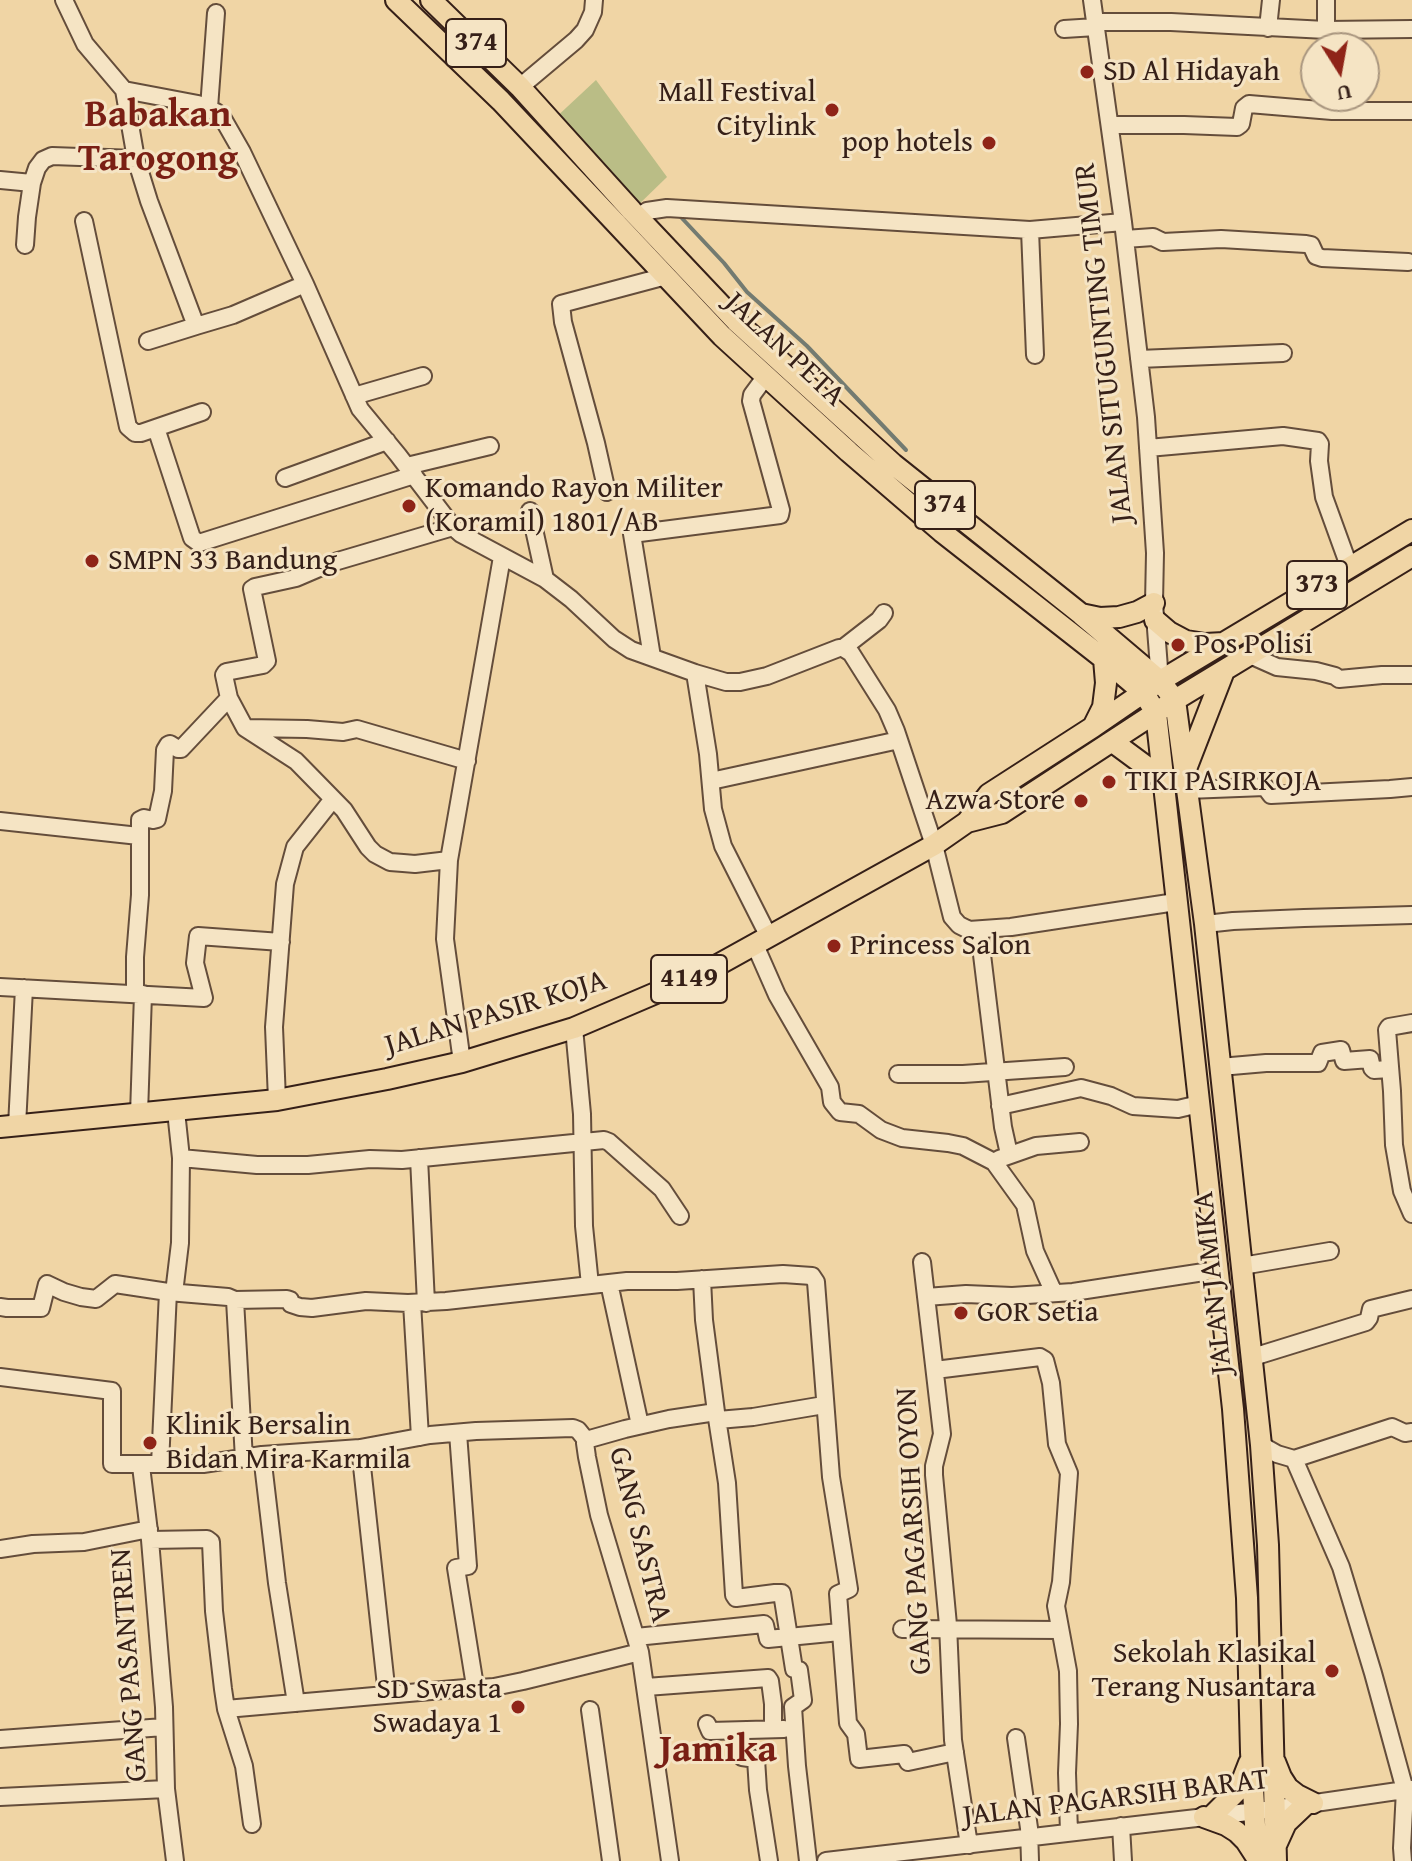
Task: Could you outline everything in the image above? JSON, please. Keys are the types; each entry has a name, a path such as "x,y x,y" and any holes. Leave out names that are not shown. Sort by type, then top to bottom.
{"main road":[{"name":"JALAN PETA","path":"396,0 501,101 666,276 893,464 1081,614 1152,687 1156,713"},
{"name":"JALAN PETA","path":"431,0 520,87 638,217 766,376 942,532 1104,659 1175,700"},
{"name":"373","path":"1152,687 1412,530"},
{"name":"373","path":"1175,700 1412,556"},
{"path":"1081,614 1100,618 1155,612 1169,632 1186,641 1224,643"},
{"path":"1093,727 1103,707 1106,683 1104,659"},
{"path":"1186,782 1224,671"},
{"name":"JALAN PASIR KOJA","path":"8,1126 277,1100 462,1062 574,1028 705,972 934,845 967,822 989,794 1152,687"},
{"name":"JALAN PASIR KOJA","path":"967,822 1002,813 1175,700"},
{"name":"JALAN JAMIKA","path":"1175,700 1205,924 1261,1445 1268,1545 1272,1751 1264,1810 1266,1857"},
{"name":"JALAN JAMIKA","path":"1156,713 1233,1409 1246,1584 1251,1752 1264,1810"},
{"path":"1113,742 1163,779"},
{"path":"1251,1752 1239,1787 1209,1816 1237,1832 1266,1857 1286,1823 1309,1804 1286,1785 1272,1751"}],"street":[{"path":"64,0 85,44 124,90 136,159 196,326"},
{"path":"520,87 585,30 593,12 594,0"},
{"name":"JALAN SITUGUNTING TIMUR","path":"1092,0 1124,230 1148,448 1155,553 1152,687"},
{"path":"1268,28 1271,0"},
{"path":"1326,0 1326,30"},
{"path":"209,108 216,13"},
{"path":"1064,29 1096,24 1171,22 1326,30 1412,29"},
{"path":"124,90 198,104 222,117 305,284 360,409 461,534 545,579 631,650 726,682 767,676 843,648 884,613"},
{"path":"1110,125 1237,127 1241,124 1244,108 1249,104 1332,111 1412,111"},
{"path":"25,245 32,183 37,168 46,157 136,159"},
{"path":"0,180 32,183"},
{"path":"638,217 647,211 667,208 1030,230 1124,230 1163,242 1221,239 1306,244 1313,247 1316,256 1322,258 1408,262"},
{"path":"84,221 126,423 131,431 141,433 202,412"},
{"path":"1030,230 1035,355"},
{"path":"607,492 561,304 666,276"},
{"path":"148,341 233,315 305,284"},
{"path":"1139,359 1283,353"},
{"path":"354,396 423,376"},
{"path":"652,657 633,533 780,515 751,401 766,376"},
{"path":"156,428 192,538 199,543 490,446"},
{"path":"1148,448 1283,436 1318,441 1324,497 1349,566"},
{"path":"285,478 387,441"},
{"path":"530,511 545,579"},
{"path":"449,860 415,864 381,858 368,847 344,810 296,761 245,728 229,698 224,675 226,672 263,665 267,661 252,589 255,587 296,578 331,563 453,527"},
{"path":"462,1062 445,939 449,860 502,557"},
{"path":"843,648 855,658 887,710 934,845 952,917 959,925 969,930 1027,925 1169,903 1177,899"},
{"path":"1250,655 1277,667 1316,671 1339,679 1412,675"},
{"path":"695,673 713,809 723,846 762,941 777,995 830,1087 832,1102 840,1112 859,1114 881,1130 902,1138 948,1143 1002,1158 1045,1143 1080,1142"},
{"path":"139,1114 142,998 135,957 140,895 140,820 157,819 163,791 165,750 170,744 181,749 229,698"},
{"path":"245,728 343,732 357,729 467,761"},
{"path":"711,781 899,740"},
{"path":"1186,782 1265,787 1271,795 1412,787"},
{"path":"277,1100 274,1027 285,884 295,847 333,799"},
{"path":"0,821 139,836"},
{"path":"1205,924 1412,915"},
{"path":"979,930 1000,1106 1002,1158 1025,1205 1035,1251 1054,1293"},
{"path":"0,987 205,998 195,963 198,936 281,942"},
{"path":"8,1126 24,988"},
{"path":"1412,1023 1387,1030 1394,1145 1402,1191 1412,1214"},
{"path":"574,1028 590,1285"},
{"path":"1220,1067 1318,1063 1322,1053 1341,1050 1344,1061 1370,1059 1374,1070 1390,1069"},
{"path":"898,1074 939,1075 1065,1067"},
{"path":"1000,1106 1081,1088 1133,1106 1178,1109 1199,1104"},
{"path":"160,1464 171,1293 180,1243 181,1158 176,1111"},
{"path":"181,1158 257,1165 308,1165 370,1159 402,1160 604,1140 662,1189 680,1216"},
{"path":"419,1158 420,1437"},
{"path":"1242,1266 1330,1251"},
{"name":"GANG PAGARSIH OYON","path":"922,1262 942,1434 934,1475 955,1752 969,1845"},
{"path":"926,1297 1054,1293 1217,1270"},
{"path":"0,1307 41,1308 47,1284 64,1292 96,1299 115,1284 235,1300 287,1299 291,1304 312,1308 366,1301 419,1303 627,1281 783,1274 812,1276 816,1282 824,1405 837,1521 849,1589 838,1594 848,1723 856,1734 859,1759 904,1754 908,1762 955,1752"},
{"path":"702,1279 704,1320 727,1483 734,1595 736,1598 782,1593 794,1669 799,1670 803,1700 793,1705 808,1861"},
{"path":"609,1283 640,1425"},
{"path":"1253,1357 1366,1322 1371,1309 1412,1299"},
{"path":"235,1300 244,1459"},
{"path":"935,1370 1044,1357 1051,1383 1057,1444 1069,1473 1061,1582 1056,1606 1068,1671 1069,1832"},
{"path":"0,1377 112,1391 112,1464 203,1464 262,1455 360,1448 458,1433 573,1428 586,1440"},
{"name":"GANG SASTRA","path":"670,1861 638,1644 599,1515 586,1440 640,1425 717,1416 753,1417 824,1405"},
{"path":"1261,1445 1294,1459 1392,1427 1405,1433 1412,1432"},
{"path":"458,1433 468,1566 456,1568 473,1679 477,1687"},
{"path":"360,1448 387,1695"},
{"path":"262,1455 277,1583 296,1703"},
{"path":"1294,1459 1341,1567 1409,1789 1403,1861"},
{"name":"GANG PASANTREN","path":"141,1466 164,1727 166,1789 175,1861"},
{"path":"0,1549 149,1534 210,1539 214,1611 226,1709 244,1766 252,1824"},
{"path":"226,1709 494,1687 523,1681 638,1644 764,1624 768,1639 840,1632"},
{"path":"902,1629 1060,1630"},
{"path":"646,1687 768,1678 773,1704 773,1729"},
{"path":"590,1710 611,1861"},
{"path":"707,1724 710,1731 741,1731 773,1729 794,1721"},
{"path":"0,1739 164,1727"},
{"path":"741,1731 742,1757 756,1759 769,1861"},
{"path":"1016,1738 1030,1861"},
{"path":"0,1797 166,1789"},
{"name":"JALAN PAGARSIH BARAT","path":"826,1861 1264,1810 1409,1789"},
{"path":"1121,1826 1123,1861"}],"green space":[{"path":"596,80 667,177 632,211 552,121"}],"waterway":[{"path":"678,214 747,292 807,346 906,450"}],"place":[{"name":"SD Al Hidayah","path":"1087,72"},
{"name":"Mall Festival Citylink","path":"832,110"},
{"name":"pop hotels","path":"989,143"},
{"name":"Komando Rayon Militer (Koramil) 1801/AB","path":"409,506"},
{"name":"SMPN 33 Bandung","path":"92,561"},
{"name":"Pos Polisi","path":"1178,645"},
{"name":"TIKI PASIRKOJA","path":"1109,782"},
{"name":"Azwa Store","path":"1081,801"},
{"name":"Princess Salon","path":"834,946"},
{"name":"GOR Setia","path":"961,1313"},
{"name":"Klinik Bersalin Bidan Mira Karmila","path":"150,1443"},
{"name":"Sekolah Klasikal Terang Nusantara","path":"1332,1671"},
{"name":"SD Swasta Swadaya 1","path":"518,1707"}],"district":[{"name":"Babakan Tarogong","path":"158,138"},
{"name":"Jamika","path":"718,1751"}]}
